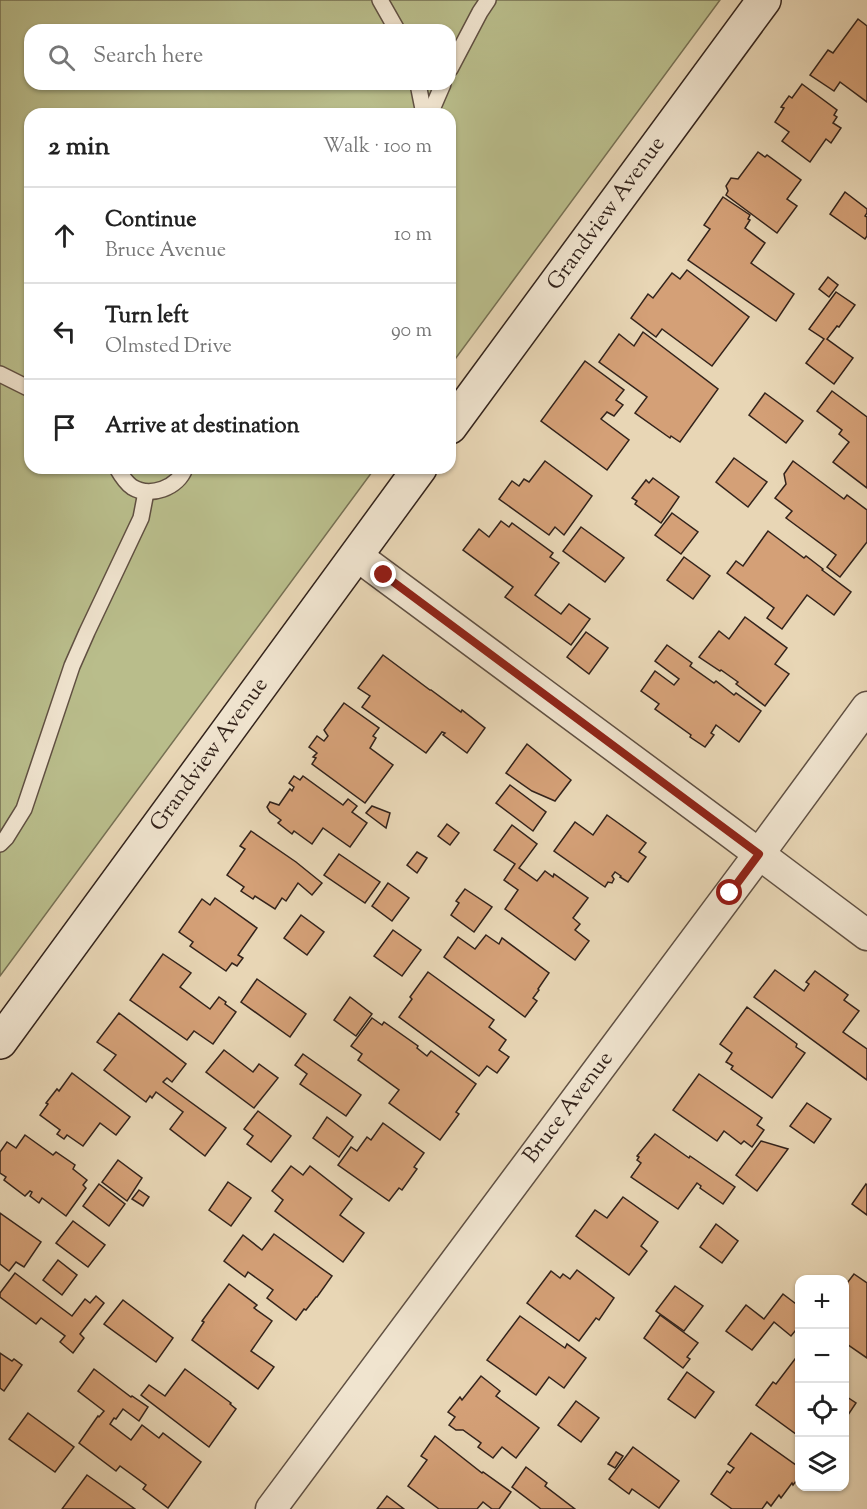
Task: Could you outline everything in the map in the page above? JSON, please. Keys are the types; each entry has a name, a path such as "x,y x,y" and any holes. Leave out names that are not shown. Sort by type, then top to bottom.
{"street":[{"name":"Grandview Avenue","path":"456,419 764,0"},
{"name":"Grandview Avenue","path":"0,1042 416,474"},
{"path":"356,555 867,935"},
{"name":"Bruce Avenue","path":"271,1509 867,707"}],"lane":[{"path":"380,0 394,24"},
{"path":"456,58 488,0"},
{"path":"419,90 423,108"},
{"path":"433,108 440,90"},
{"path":"0,374 24,386"},
{"path":"120,474 132,487 146,492 160,490 173,484 183,474"},
{"path":"0,844 24,809 72,666 141,518 146,492"}],"green space":[{"path":"0,0 720,0 456,358 456,108 24,108 24,474 371,474 0,976"}],"building":[{"path":"858,19 867,26 867,102 840,82 834,91 810,75 828,50 833,53"},
{"path":"802,84 837,110 834,115 837,117 833,123 841,128 831,143 826,139 810,162 782,141 789,132 775,122 784,108 781,107 789,96 792,98"},
{"path":"758,152 765,157 767,155 801,180 787,199 797,206 777,233 726,195 728,191 726,186 731,178 738,179"},
{"path":"845,192 867,209 865,239 830,214"},
{"path":"723,197 750,215 745,228 765,243 751,263 794,294 776,321 688,260 710,229 704,225"},
{"path":"687,270 749,317 712,366 662,329 656,337 631,318 648,294 653,298 672,273 680,279"},
{"path":"828,277 838,285 829,297 819,289"},
{"path":"836,292 855,305 827,339 853,358 834,384 806,363 824,339 809,329"},
{"path":"643,332 718,389 680,442 671,436 670,438 635,413 647,397 599,362 619,334 634,346"},
{"path":"585,361 624,390 616,400 623,405 614,416 607,412 601,419 629,440 607,470 541,421"},
{"path":"832,391 867,417 867,488 833,462 849,442 839,434 842,430 817,411"},
{"path":"765,393 803,421 786,443 749,415"},
{"path":"734,458 767,482 748,507 716,482"},
{"path":"545,461 592,496 564,535 555,527 549,535 499,499 512,481 519,486 524,479 529,482"},
{"path":"793,461 844,499 847,495 867,510 867,542 840,577 827,567 836,555 786,518 792,511 775,498 786,484 784,474"},
{"path":"653,478 679,497 661,523 635,504 637,501 632,498 646,480 649,483"},
{"path":"672,513 698,532 681,554 655,535"},
{"path":"501,521 509,527 512,523 553,553 550,557 559,563 535,595 561,614 569,604 590,619 571,645 505,597 513,587 463,550 479,529 489,537"},
{"path":"581,527 624,558 605,582 563,551"},
{"path":"768,531 804,558 806,556 851,592 834,615 807,595 782,629 767,618 774,608 727,573 736,561 743,566"},
{"path":"684,557 710,576 693,599 667,580"},
{"path":"745,617 787,648 775,664 789,674 765,706 736,684 738,682 699,657 719,631 729,639"},
{"path":"586,632 608,648 589,674 567,657"},
{"path":"667,645 692,663 690,666 714,683 716,681 761,711 739,742 716,725 711,733 714,735 705,747 655,709 659,704 641,691 655,671 674,685 679,679 655,661"},
{"path":"383,655 485,728 467,753 442,732 426,753 362,707 370,696 358,688"},
{"path":"344,703 379,728 373,736 376,738 370,748 393,765 365,803 312,764 316,758 313,757 317,753 309,747 317,736 324,741 328,736 324,730"},
{"path":"527,744 571,780 555,801 532,791 506,773"},
{"path":"294,776 300,780 303,776 343,805 348,799 357,806 352,812 367,823 350,847 323,828 312,844 294,831 292,834 278,823 281,820 267,807 270,802 279,805 290,789 292,791 294,787 289,783"},
{"path":"510,785 546,812 533,831 496,803"},
{"path":"372,806 390,813 386,828 366,813"},
{"path":"607,815 646,843 639,852 646,857 628,882 615,872 612,876 614,879 612,883 608,882 605,887 554,851 575,822 593,835"},
{"path":"447,824 459,833 450,845 438,836"},
{"path":"512,825 537,844 519,868 537,881 545,871 553,877 554,874 588,898 573,918 580,924 575,930 589,941 575,960 505,909 518,890 504,880 515,864 494,850"},
{"path":"251,831 322,883 312,895 298,883 286,901 282,898 275,909 255,896 253,899 241,891 244,887 227,875 245,849 240,846"},
{"path":"417,852 427,858 417,873 407,865"},
{"path":"339,854 380,882 365,903 324,875"},
{"path":"388,883 409,898 392,921 372,906"},
{"path":"465,889 492,907 474,932 451,915 459,903 456,901"},
{"path":"215,898 257,928 238,955 243,958 237,966 232,963 226,971 190,946 193,942 179,932 202,899 210,905"},
{"path":"301,915 324,932 307,955 284,938"},
{"path":"393,930 421,950 402,976 374,956"},
{"path":"486,935 499,944 502,938 549,973 533,998 537,1001 525,1017 444,957 458,937 475,949"},
{"path":"163,954 191,973 180,987 210,1009 219,997 236,1012 213,1044 194,1031 187,1040 130,1000"},
{"path":"775,970 804,991 809,984 806,982 815,971 848,995 844,1000 859,1011 843,1032 867,1049 867,1080 754,997"},
{"path":"428,972 494,1020 489,1027 506,1040 499,1050 509,1057 497,1073 487,1066 479,1076 399,1017"},
{"path":"257,979 306,1014 290,1037 241,1002"},
{"path":"350,997 372,1014 356,1036 334,1020"},
{"path":"747,1007 797,1044 796,1047 805,1053 772,1098 731,1069 733,1066 726,1062 732,1053 720,1044"},
{"path":"119,1013 186,1064 172,1082 167,1078 163,1082 226,1128 205,1156 170,1129 183,1112 156,1092 146,1102 104,1070 116,1055 97,1042"},
{"path":"372,1018 382,1025 384,1022 418,1046 417,1048 427,1056 431,1051 476,1084 456,1112 459,1114 440,1140 389,1103 399,1090 358,1060 362,1054 351,1046"},
{"path":"224,1050 253,1072 259,1064 278,1078 254,1108 206,1072"},
{"path":"303,1054 361,1095 346,1116 300,1084 307,1074 295,1065"},
{"path":"72,1073 130,1117 116,1135 100,1123 83,1146 67,1135 64,1139 57,1134 60,1130 40,1115 48,1104 46,1103 57,1089 59,1091"},
{"path":"699,1074 762,1118 757,1125 764,1130 752,1147 744,1141 741,1144 724,1131 717,1141 673,1110"},
{"path":"807,1103 831,1119 814,1143 790,1126"},
{"path":"258,1111 291,1136 271,1162 247,1144 253,1136 244,1129"},
{"path":"327,1117 353,1137 339,1157 313,1138"},
{"path":"383,1123 424,1153 414,1167 417,1169 402,1190 399,1188 389,1201 338,1165 351,1147 357,1151 367,1137 371,1140"},
{"path":"655,1134 735,1187 723,1204 700,1188 701,1186 697,1183 678,1209 631,1177 641,1163 637,1160 639,1157 637,1156"},
{"path":"25,1135 53,1155 56,1152 75,1165 73,1169 87,1180 83,1185 86,1188 66,1216 42,1198 39,1203 30,1196 32,1192 30,1191 25,1196 4,1180 6,1177 0,1173 0,1152 7,1142 16,1148"},
{"path":"761,1141 788,1149 757,1191 736,1175"},
{"path":"118,1160 142,1178 127,1201 102,1182"},
{"path":"291,1166 303,1175 310,1166 352,1199 340,1215 364,1233 343,1262 275,1211 283,1200 272,1191"},
{"path":"228,1182 251,1198 231,1226 209,1210"},
{"path":"99,1184 125,1204 109,1226 83,1206"},
{"path":"867,1185 867,1215 852,1204"},
{"path":"139,1190 149,1197 143,1206 132,1199"},
{"path":"623,1197 658,1222 641,1246 647,1251 629,1275 576,1236 595,1210 607,1218"},
{"path":"0,1213 41,1242 24,1267 16,1262 9,1271 0,1264"},
{"path":"73,1221 105,1245 88,1267 56,1243"},
{"path":"716,1224 738,1241 722,1263 700,1247"},
{"path":"274,1234 332,1276 296,1320 267,1298 273,1290 248,1272 245,1277 224,1261 243,1235 262,1250"},
{"path":"58,1260 77,1275 62,1295 43,1280"},
{"path":"577,1270 614,1298 599,1320 596,1318 579,1341 527,1303 551,1271 560,1278 563,1274 570,1279"},
{"path":"15,1273 72,1316 85,1299 90,1303 96,1296 104,1303 80,1334 84,1338 73,1353 60,1342 65,1336 41,1318 36,1324 0,1297 0,1293"},
{"path":"854,1274 867,1283 867,1358 849,1345 849,1280"},
{"path":"229,1284 257,1305 254,1308 272,1321 251,1351 274,1367 258,1389 192,1340 204,1322 202,1321"},
{"path":"675,1286 703,1306 684,1331 656,1311"},
{"path":"783,1294 795,1303 795,1331 791,1336 774,1322 752,1350 726,1331 746,1305 764,1319"},
{"path":"123,1300 173,1338 156,1362 104,1324"},
{"path":"660,1315 698,1343 687,1357 690,1359 683,1368 644,1338"},
{"path":"520,1316 565,1348 567,1344 586,1358 564,1388 549,1377 536,1395 487,1360"},
{"path":"0,1353 22,1365 4,1391 0,1388"},
{"path":"795,1359 795,1433 756,1405 773,1382 776,1384"},
{"path":"94,1369 148,1407 139,1421 123,1409 110,1424 131,1440 142,1425 159,1438 163,1433 201,1462 168,1508 143,1489 146,1485 120,1466 116,1471 79,1443 104,1411 78,1391"},
{"path":"185,1369 236,1409 209,1447 141,1395 149,1385 165,1396"},
{"path":"687,1372 714,1392 695,1418 668,1399"},
{"path":"481,1376 500,1391 496,1396 539,1428 516,1458 502,1447 493,1458 478,1447 481,1443 463,1430 456,1430 449,1425 455,1417 448,1412 460,1397 462,1400"},
{"path":"849,1398 856,1403 849,1414"},
{"path":"576,1401 599,1418 581,1442 558,1425"},
{"path":"28,1413 74,1447 55,1472 9,1439"},
{"path":"751,1433 795,1464 795,1482 793,1485 792,1483 781,1498 779,1495 771,1506 767,1502 762,1509 732,1509 711,1494 727,1471 730,1473 734,1468 728,1464"},
{"path":"435,1436 482,1473 511,1492 499,1509 492,1509 483,1502 477,1509 439,1509 408,1486 427,1460 421,1456"},
{"path":"633,1447 679,1481 659,1508 632,1489 629,1494 609,1479"},
{"path":"616,1452 623,1456 615,1468 608,1464"},
{"path":"526,1467 547,1483 545,1486 575,1509 541,1509 512,1487"},
{"path":"87,1475 135,1509 62,1509"},
{"path":"387,1496 404,1509 377,1509"}],"route":[{"path":"384,575 759,854 730,893"}]}
